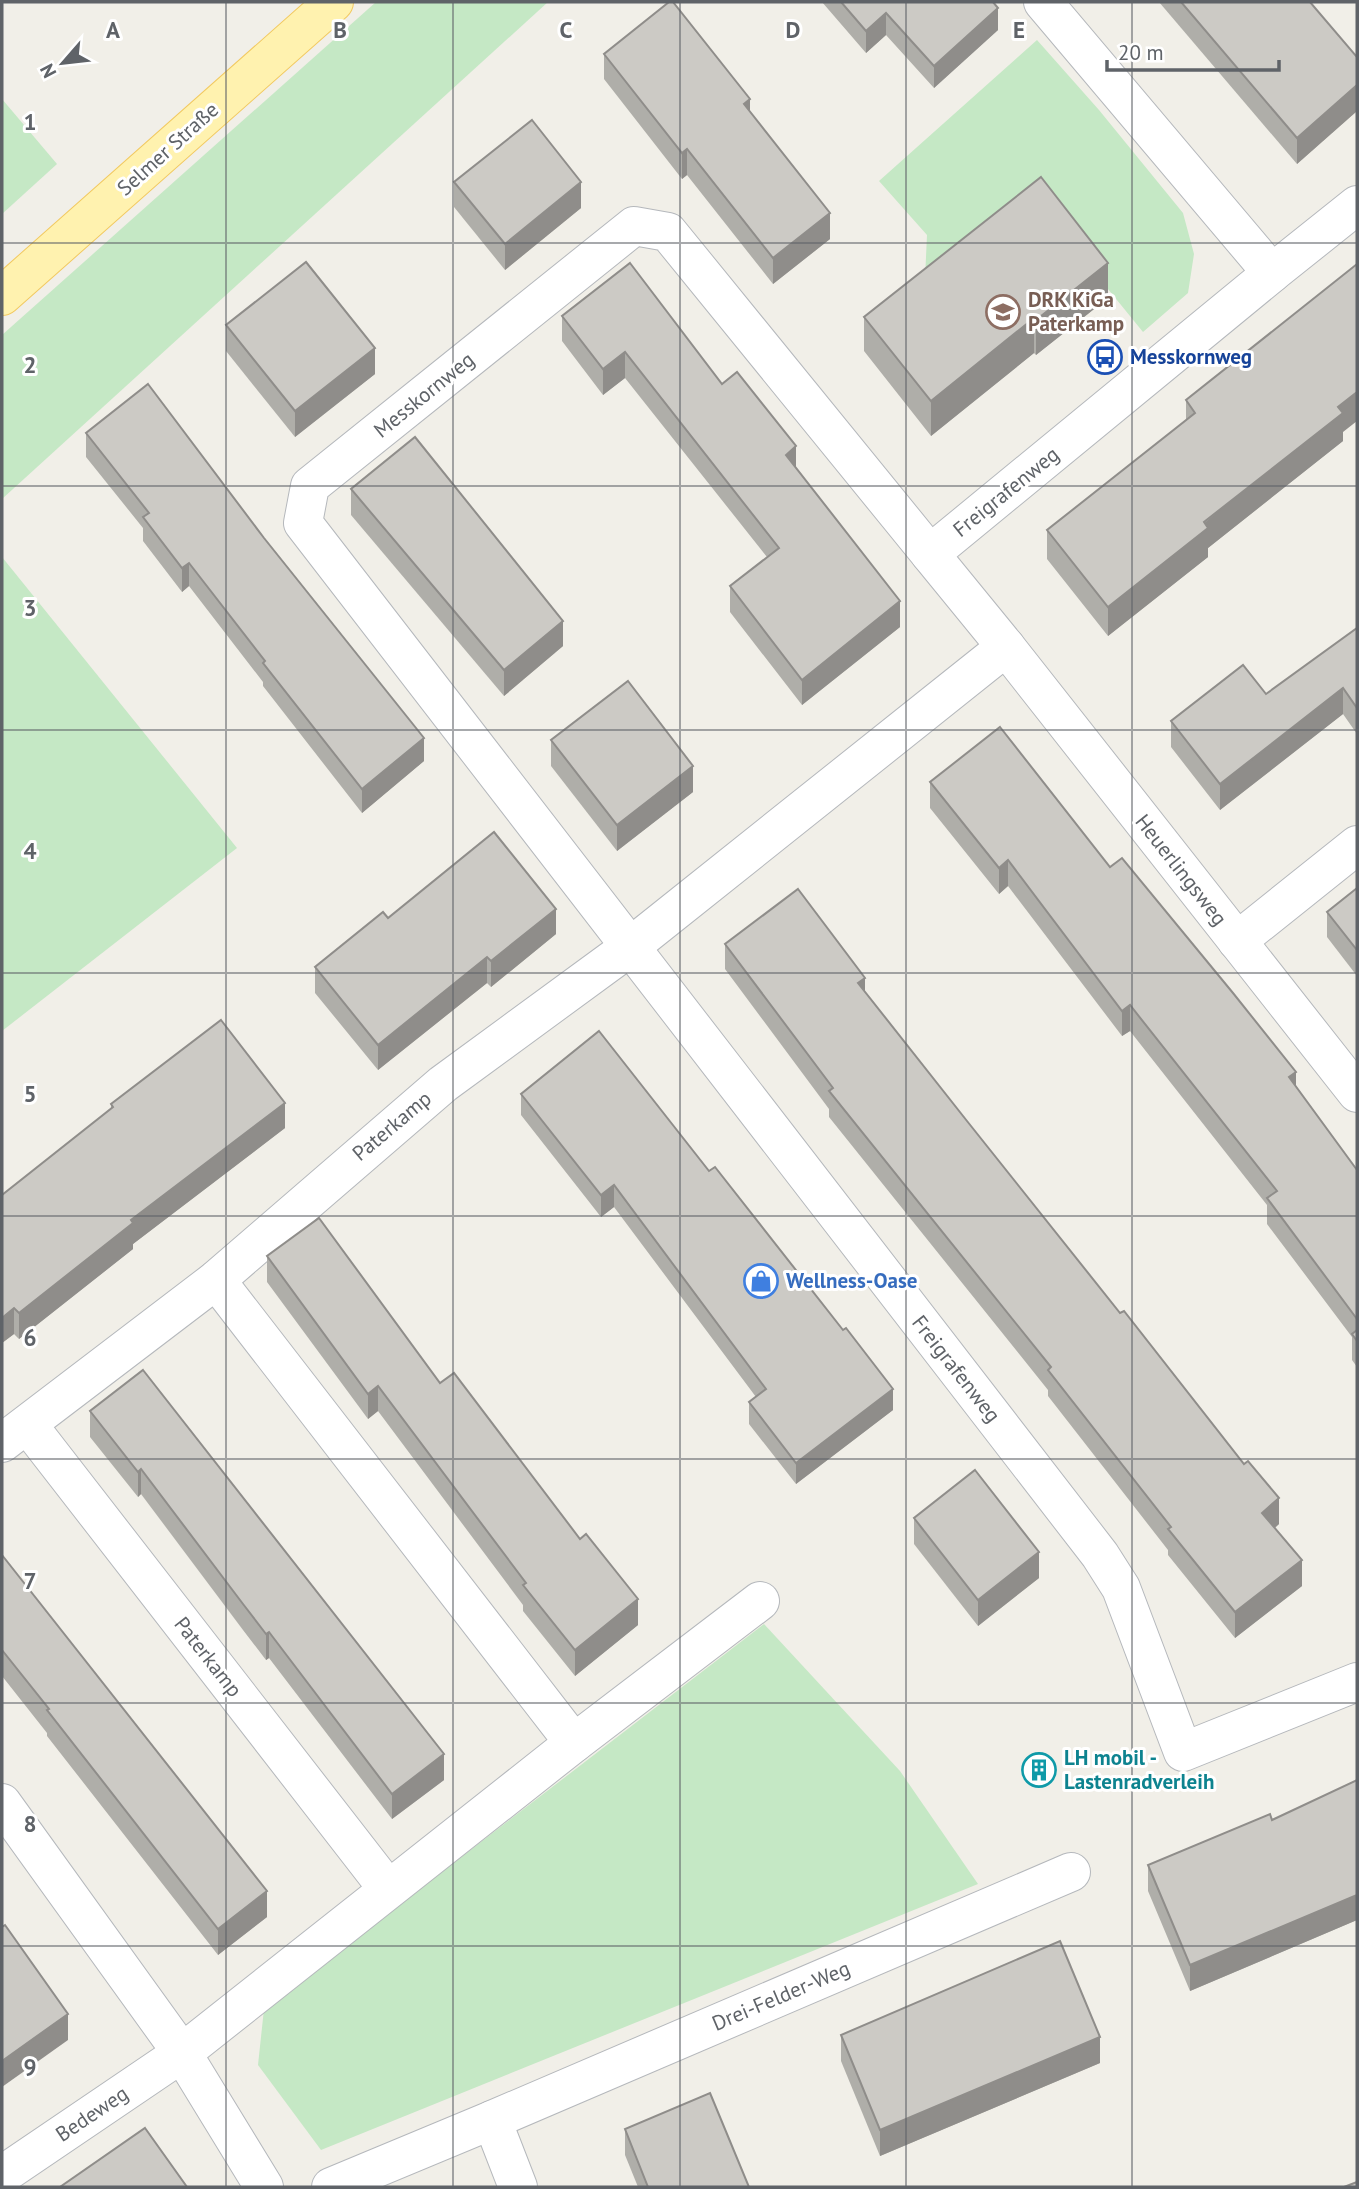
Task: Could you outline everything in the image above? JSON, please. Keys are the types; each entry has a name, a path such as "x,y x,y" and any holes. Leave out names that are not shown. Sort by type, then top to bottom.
{"main road":[{"name":"Selmer Straße","path":"2,296 334,2"}],"street":[{"path":"1043,2 1272,273"},
{"name":"Freigrafenweg","path":"930,554 1357,205"},
{"name":"Messkornweg","path":"630,947 303,523 310,486 634,226 668,232 930,554"},
{"path":"630,947 1006,647 930,554"},
{"name":"Heuerlingsweg","path":"1006,647 1357,1093"},
{"path":"1237,941 1357,845"},
{"name":"Freigrafenweg","path":"630,947 1100,1555 1121,1588 1183,1752 1357,1682"},
{"name":"Paterkamp","path":"388,1889 15,1434 216,1280 443,1084 630,947"},
{"path":"216,1280 573,1743"},
{"path":"182,2053 573,1743 760,1601"},
{"path":"2,1803 182,2053 264,2187"},
{"name":"Drei-Felder-Weg","path":"492,2120 1071,1872"},
{"name":"Bedeweg","path":"2,2175 182,2053"},
{"path":"331,2187 492,2120 518,2187"}],"green space":[{"path":"376,2 548,2 2,499 2,335"},
{"path":"1037,40 1099,110 1183,213 1194,254 1188,293 1143,332 1042,208 924,301 927,235 879,181"},
{"path":"2,99 57,164 2,214"},
{"path":"2,557 237,848 2,1031"},
{"path":"764,1624 900,1771 978,1884 321,2150 258,2065 264,2009"}],"building":[{"path":"669,2 673,2 750,99 744,104 830,213 773,258 687,149 682,153 604,54"},
{"path":"841,2 993,2 998,8 934,66 886,13 866,31"},
{"path":"1181,2 1310,2 1357,57 1357,85 1297,138"},
{"path":"532,120 581,182 505,244 454,182"},
{"name":"DRK KiGa Paterkamp","path":"1041,177 1108,263 1036,320 1034,318 931,401 864,317"},
{"path":"306,262 375,348 295,411 226,325"},
{"path":"630,263 722,384 737,372 796,446 786,455 900,601 802,680 730,586 779,548 625,352 603,369 562,316"},
{"path":"1357,264 1357,392 1338,407 1343,413 1204,522 1208,528 1108,607 1047,530 1195,413 1186,400"},
{"path":"148,384 264,538 424,738 362,789 189,563 182,568 143,517 149,513 86,433"},
{"path":"415,437 563,621 504,670 351,489"},
{"path":"1357,628 1357,708 1343,688 1220,784 1171,721 1243,665 1266,694"},
{"path":"628,681 693,766 617,825 551,740"},
{"path":"1000,727 1110,867 1122,858 1233,993 1296,1072 1289,1077 1357,1170 1357,1319 1267,1198 1277,1191 1130,1005 1122,1011 1008,860 999,868 930,782"},
{"path":"494,832 556,909 491,961 487,957 378,1045 315,967 383,912 388,918"},
{"path":"1357,888 1357,950 1327,912"},
{"path":"798,889 865,978 858,983 1120,1313 1124,1311 1244,1464 1248,1461 1279,1498 1262,1513 1302,1560 1235,1612 1168,1529 1171,1527 1048,1370 1051,1367 829,1091 833,1088 725,944"},
{"path":"221,1020 285,1103 131,1220 133,1223 19,1313 14,1308 2,1318 2,1195 113,1107 111,1104"},
{"path":"599,1031 709,1171 715,1167 843,1330 846,1328 893,1389 796,1463 749,1402 766,1389 614,1185 601,1195 521,1094"},
{"path":"319,1218 440,1383 454,1373 580,1539 586,1534 638,1599 575,1650 523,1585 526,1583 378,1386 368,1394 267,1256"},
{"path":"143,1370 444,1754 392,1794 141,1469 138,1472 90,1411"},
{"path":"975,1470 1039,1552 978,1600 914,1518"},
{"path":"2,1555 267,1891 218,1929 2,1650"},
{"path":"1357,1780 1357,1895 1190,1965 1148,1865 1270,1814 1272,1820"},
{"path":"5,1925 68,2014 2,2061 2,1927"},
{"path":"1060,1941 1100,2037 880,2130 841,2035"},
{"path":"710,2093 749,2187 648,2187 625,2129"},
{"path":"145,2128 187,2187 60,2187"},
{"path":"1357,2182 1357,2187 1344,2187"}],"place":[{"name":"DRK KiGa Paterkamp","path":"1003,312"},
{"name":"Messkornweg","path":"1105,357"},
{"name":"Wellness-Oase","path":"761,1281"},
{"name":"LH mobil - Lastenradverleih","path":"1039,1770"}]}
